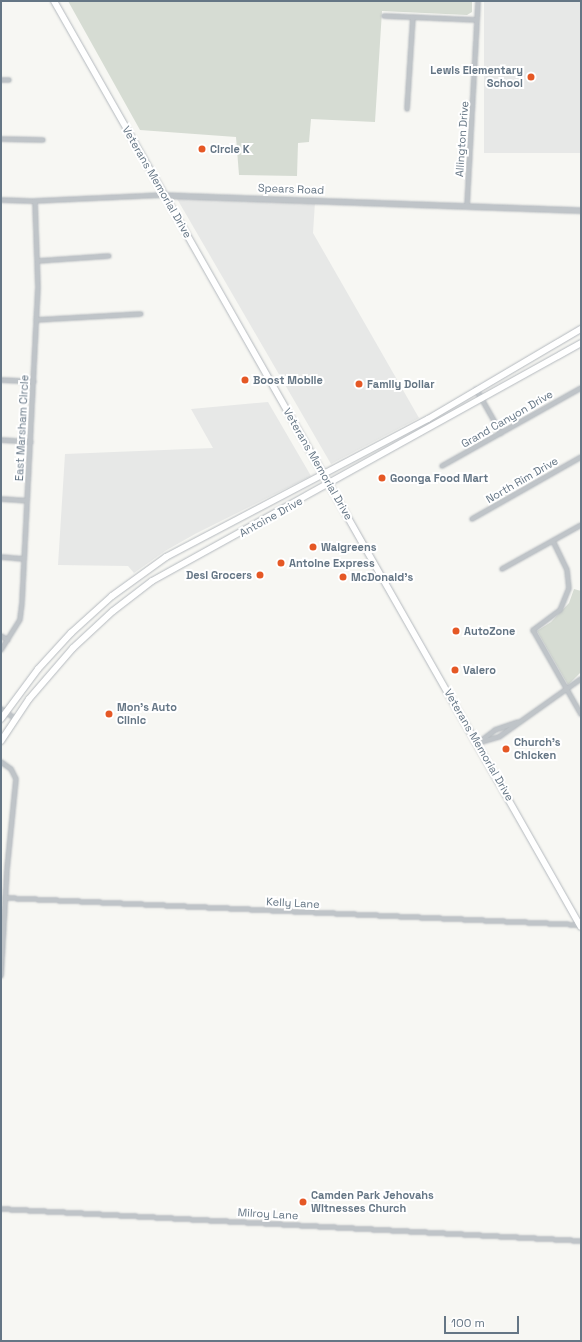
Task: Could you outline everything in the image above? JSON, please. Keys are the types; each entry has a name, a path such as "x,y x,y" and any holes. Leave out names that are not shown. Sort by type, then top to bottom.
{"main road":[{"name":"Veterans Memorial Drive","path":"54,1 329,485 478,743 580,926"},
{"name":"Antoine Drive","path":"1,719 3,710 48,657 92,613 129,582 186,545 324,475 417,425 476,389 581,329"},
{"name":"Antoine Drive","path":"1,741 29,699 73,648 113,611 152,582 482,400 581,343"},
{"path":"417,425 421,433"}],"street":[{"name":"Allington Drive","path":"467,206 478,1"},
{"path":"384,16 477,20"},
{"path":"407,108 413,17"},
{"path":"1,80 9,80"},
{"path":"1,139 43,140"},
{"name":"Spears Road","path":"1,200 34,201 164,194 581,210"},
{"name":"East Marsham Circle","path":"1,650 21,615 34,382 38,261 34,201"},
{"path":"38,261 109,256"},
{"path":"36,320 141,314"},
{"path":"1,380 34,382"},
{"name":"Grand Canyon Drive","path":"442,466 581,388"},
{"path":"476,389 502,433"},
{"path":"1,440 31,442"},
{"name":"North Rim Drive","path":"472,519 581,457"},
{"path":"1,499 28,501"},
{"path":"502,569 581,525"},
{"path":"553,541 567,570 569,588 560,610 533,630 581,714"},
{"path":"1,557 24,559"},
{"path":"1,636 8,640"},
{"path":"478,743 499,737 519,722 568,691 581,679"},
{"path":"3,710 16,719"},
{"path":"478,743 495,730 519,722"},
{"path":"1,762 10,769 16,779 6,869 2,927 1,976"},
{"path":"1,868 6,869"},
{"name":"Kelly Lane","path":"5,898 580,926"},
{"name":"Milroy Lane","path":"1,1209 581,1241"}],"shaded area":[{"path":"68,1 472,1 472,12 467,15 382,11 375,122 311,119 309,142 298,143 297,176 239,175 236,137 140,130"},
{"name":"Lewis Elementary School","path":"484,1 581,1 581,153 484,153"},
{"path":"176,197 315,202 313,233 419,418 331,464"},
{"path":"268,402 311,476 195,534 165,551 134,573 128,566 58,565 65,454 213,448 191,409"},
{"path":"574,589 581,591 581,672 568,685 537,631 551,622 569,603"}],"place":[{"name":"Lewis Elementary School","path":"531,77"},
{"name":"Circle K","path":"202,149"},
{"name":"Boost Mobile","path":"245,380"},
{"name":"Family Dollar","path":"359,384"},
{"name":"Goonga Food Mart","path":"382,478"},
{"name":"Walgreens","path":"313,547"},
{"name":"Antoine Express","path":"281,563"},
{"name":"Desi Grocers","path":"260,575"},
{"name":"McDonald's","path":"343,577"},
{"name":"AutoZone","path":"456,631"},
{"name":"Valero","path":"455,670"},
{"name":"Mon's Auto Clinic","path":"109,714"},
{"name":"Church's Chicken","path":"506,749"},
{"name":"Camden Park Jehovahs Witnesses Church","path":"303,1202"}]}
